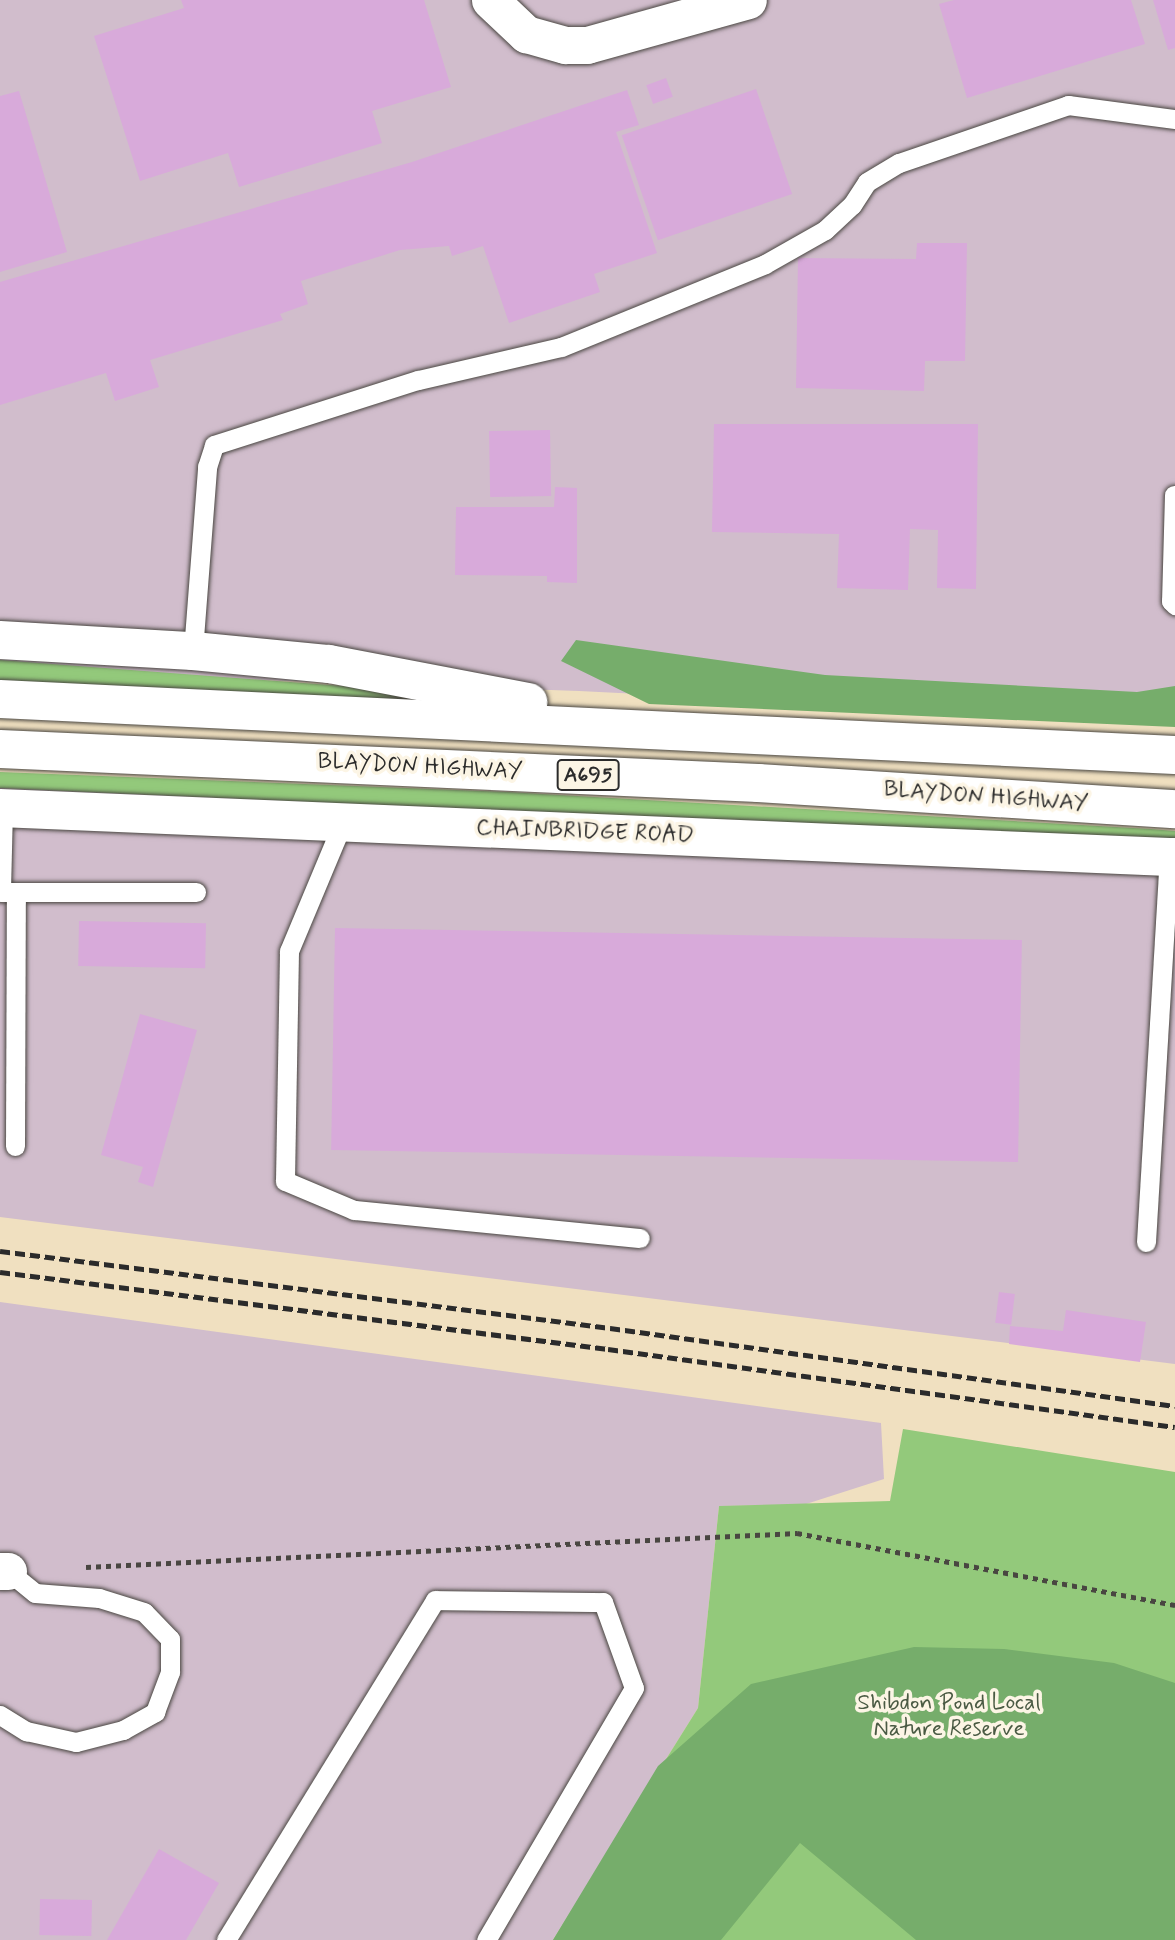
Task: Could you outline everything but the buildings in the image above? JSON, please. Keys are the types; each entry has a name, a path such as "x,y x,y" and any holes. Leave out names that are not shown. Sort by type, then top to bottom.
{"main road":[{"path":"0,640 193,651 328,664 661,728"},
{"name":"A695","path":"0,699 661,728 1175,755"},
{"name":"BLAYDON HIGHWAY","path":"0,748 758,783 1175,809"},
{"name":"CHAINBRIDGE ROAD","path":"1,808 1172,857"}],"street":[{"path":"490,0 526,34 565,45 587,45 748,0"}],"lane":[{"path":"193,651 207,467 214,445 418,380 561,347 777,257 825,230 852,205 867,182 899,163 1068,105 1175,119"},
{"path":"1174,495 1171,601 1175,605"},
{"path":"1,808 1,892 197,892"},
{"path":"343,822 289,951 285,1181 354,1210 640,1238"},
{"path":"1146,1242 1171,938 1172,857"},
{"path":"15,1146 16,892"},
{"path":"0,1715 26,1731 76,1742 111,1733 155,1712 170,1672 170,1639 144,1612 99,1598 35,1593 4,1571"},
{"path":"234,1937 435,1600 603,1602 634,1688 486,1940"}],"path":[{"path":"77,1567 797,1533 1175,1605"}],"shaded area":[{"path":"0,0 1175,0 1175,721 579,691 0,671"},
{"path":"0,780 1175,837 1175,1364 0,1217"},
{"path":"0,1302 881,1423 884,1479 803,1505 719,1506 698,1708 553,1940 0,1940"}],"green space":[{"path":"576,640 825,675 1137,692 1175,686 1175,727 649,704 561,661"},
{"path":"0,660 383,689 428,703 0,682"},
{"path":"0,772 508,792 1151,829 1175,831 1175,842 0,788"},
{"name":"Shibdon Pond Local Nature Reserve","path":"903,1429 1175,1472 1175,1940 553,1940 698,1708 719,1506 890,1501"},
{"path":"914,1647 1004,1649 1114,1663 1175,1683 1175,1940 916,1940 800,1843 721,1940 553,1940 658,1766 751,1684"}],"railway":[{"path":"0,1251 610,1328 1175,1406"},
{"path":"0,1272 608,1349 1175,1427"}]}
